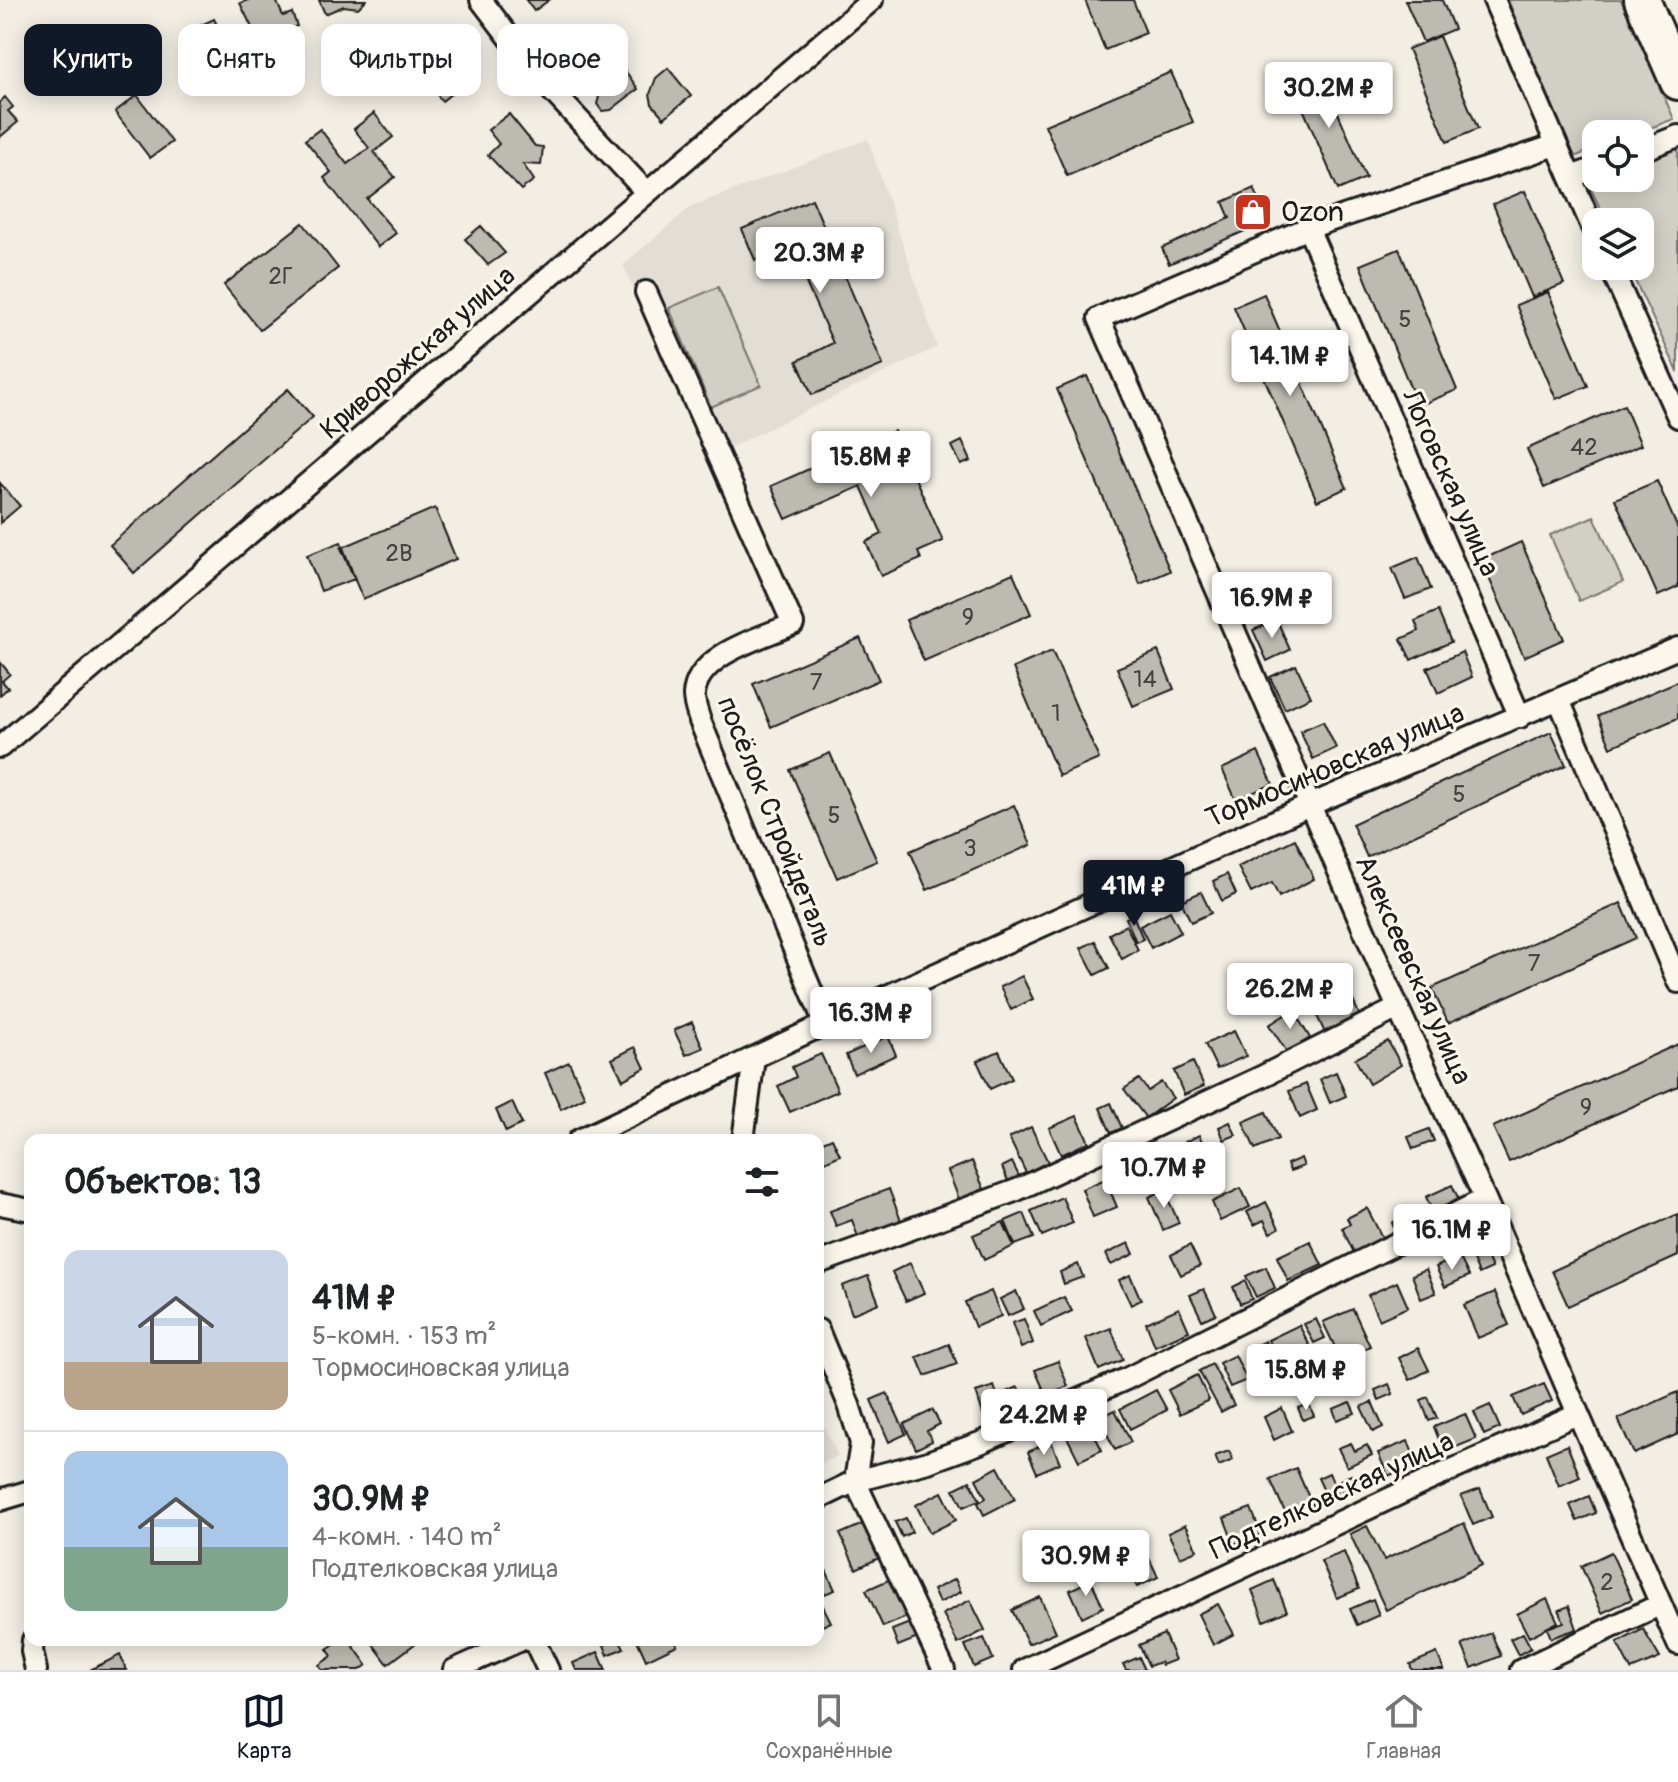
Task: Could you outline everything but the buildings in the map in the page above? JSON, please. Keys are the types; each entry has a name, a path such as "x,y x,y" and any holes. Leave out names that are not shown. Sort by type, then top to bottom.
{"highway":[{"path":"1642,0 1678,82"}],"street":[{"path":"481,0 541,79 647,193"},
{"name":"Криворожская улица","path":"0,747 872,0"},
{"path":"1494,0 1584,208"},
{"path":"1654,145 1678,136"},
{"path":"1308,228 1556,145"},
{"path":"1571,177 1582,173"},
{"name":"Алексеевская улица","path":"1308,228 1099,318 1678,1644"},
{"name":"Логовская улица","path":"1308,228 1520,717"},
{"path":"1616,280 1678,417"},
{"name":"посёлок Стройдеталь","path":"646,292 793,624 717,656 700,678 694,695 700,721 825,1024"},
{"name":"Тормосиновская улица","path":"592,1134 825,1024 1310,805 1678,648"},
{"path":"1559,700 1678,982"},
{"path":"824,1261 1017,1190 1261,1077 1398,1008"},
{"path":"744,1134 754,1058"},
{"path":"824,1496 855,1481 928,1462 980,1443 1113,1385 1485,1199"},
{"path":"0,1204 24,1209"},
{"path":"824,1345 861,1443 855,1481 944,1670"},
{"name":"Подтелковская улица","path":"1024,1670 1577,1414"},
{"path":"0,1500 24,1493"},
{"path":"1521,1670 1659,1605"},
{"path":"32,1646 36,1670"},
{"path":"454,1670 508,1646"},
{"path":"537,1646 548,1670"}],"shaded area":[{"path":"1508,0 1621,0 1674,119 1654,126 1654,120 1582,120 1582,154 1572,158"},
{"path":"868,139 937,347 707,459 623,265 692,206"},
{"path":"1678,146 1678,372 1635,280 1654,280 1654,208 1600,208 1592,192 1654,192 1654,155"},
{"path":"718,287 761,385 711,407 669,308"},
{"path":"1594,516 1623,582 1579,601 1550,535"},
{"path":"824,1426 838,1456 824,1462"}],"place":[{"name":"Ozon","path":"1253,212"}]}
